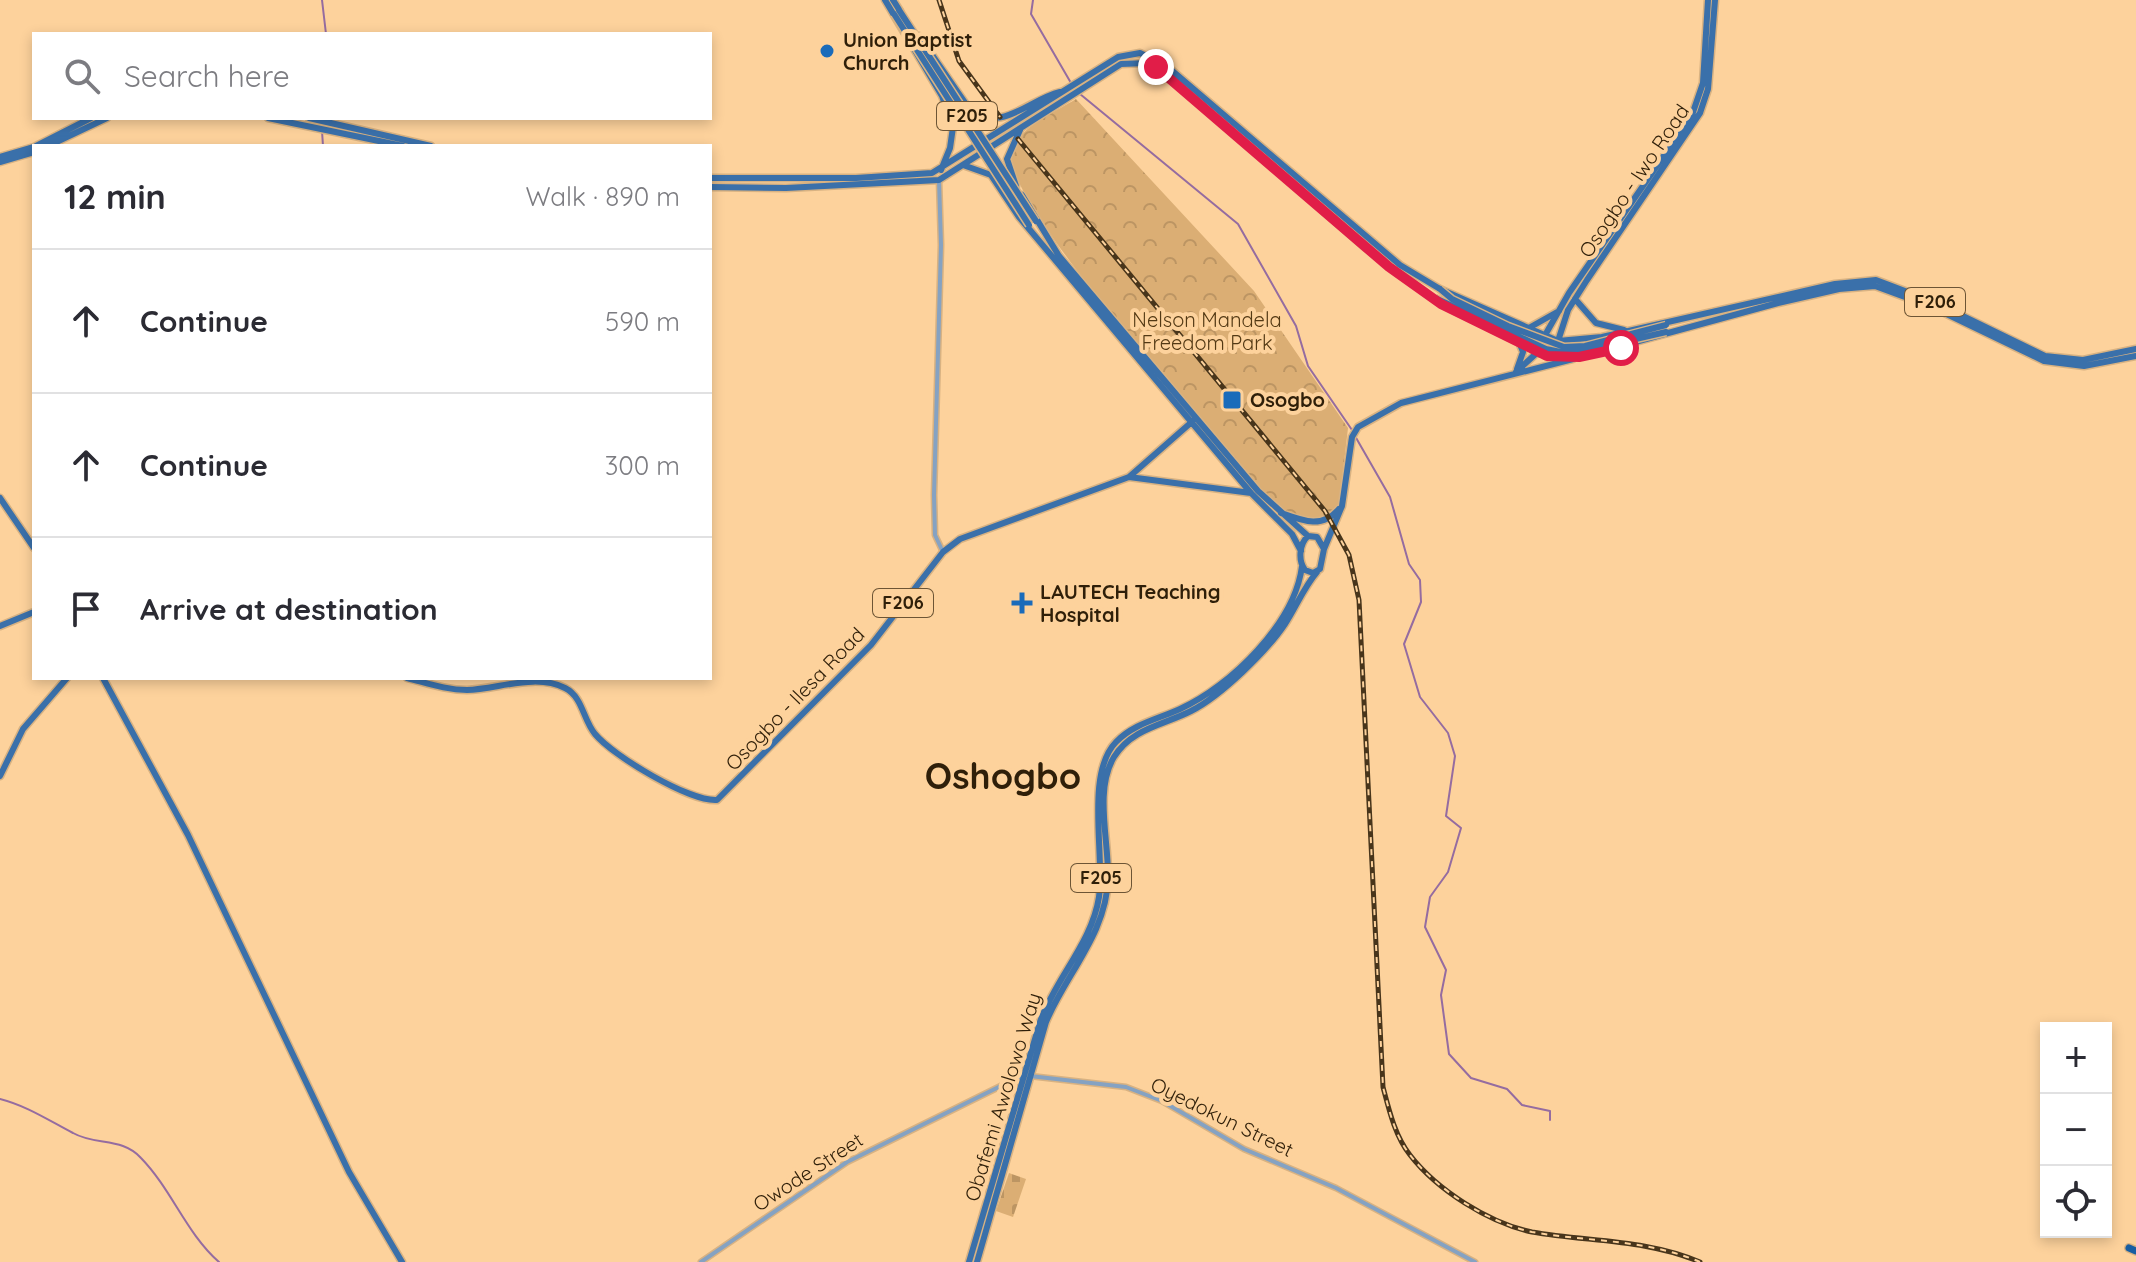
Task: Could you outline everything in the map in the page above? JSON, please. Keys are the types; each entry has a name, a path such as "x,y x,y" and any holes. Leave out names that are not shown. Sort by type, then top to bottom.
{"main road":[{"path":"885,0 970,110 978,116 999,120 1038,99 1073,89"},
{"name":"F205","path":"893,0 896,12 1033,223 1195,419 1251,493 1292,534 1301,551 1302,566"},
{"name":"Osogbo - Iwo Road","path":"1545,337 1559,311 1692,115 1703,83 1708,0"},
{"name":"Osogbo - Iwo Road","path":"1558,341 1575,299 1700,113 1708,89 1715,0"},
{"path":"896,12 942,96 953,127 950,148 941,170"},
{"path":"712,178 856,178 941,170 1120,57 1150,56 1169,68 1389,267 1435,298 1547,356 1579,357"},
{"path":"712,187 786,188 939,180 1020,130 1073,89 1123,63 1148,63 1167,74 1299,191 1323,200 1342,222 1400,265 1440,289 1558,341 1666,329"},
{"path":"42,144 87,120"},
{"path":"52,144 103,120"},
{"path":"312,121 396,144"},
{"path":"328,126 421,144"},
{"path":"1020,130 1007,165 1033,223"},
{"path":"0,160 32,149"},
{"path":"963,165 991,175 1019,217 1033,223"},
{"name":"F206","path":"1440,289 1452,299 1494,319 1546,343 1564,347 1585,346 1666,329 1835,284 1876,280 1934,302 2045,356 2083,360 2136,349"},
{"name":"F206","path":"1435,298 1546,349 1565,353 1839,289 1875,286 1932,307 2044,361 2084,366 2136,356"},
{"path":"1575,299 1596,323 1627,331"},
{"path":"1516,372 1523,352 1522,341 1530,330 1559,311"},
{"path":"1324,549 1342,506 1354,433 1376,414 1401,403 1516,372 1651,340 1666,329"},
{"path":"1516,372 1540,350 1540,342 1545,337"},
{"path":"1551,364 1558,341"},
{"name":"F205","path":"1195,419 1278,511 1308,536 1301,551"},
{"name":"F206","path":"1129,477 1195,419"},
{"name":"Osogbo - Ilesa Road","path":"416,680 456,689 532,682 561,686 574,694 594,733 614,750 685,794 717,800 848,670 943,552 973,533 1129,477 1251,493"},
{"path":"0,498 32,545"},
{"path":"1278,511 1301,520 1323,522 1342,506"},
{"path":"1308,536 1317,537 1334,524"},
{"path":"1317,537 1324,549"},
{"name":"F205","path":"1317,572 1324,549"},
{"path":"1302,566 1309,572 1317,572"},
{"name":"Obafemi Awolowo Way","path":"977,1262 1048,999 1081,945 1096,910 1102,854 1098,804 1107,757 1116,741 1141,724 1179,710 1209,692 1269,637 1294,598 1302,566"},
{"name":"Obafemi Awolowo Way","path":"969,1262 1027,1075 1055,1000 1095,932 1106,902 1109,880 1106,789 1112,761 1125,744 1140,732 1190,712 1214,696 1274,639 1317,572"},
{"path":"0,626 32,613"},
{"path":"0,776 23,729 65,680"},
{"path":"104,680 195,849 349,1172 402,1262"}],"street":[{"path":"939,180 941,245 934,495 935,535 943,552"},
{"name":"Owode Street","path":"701,1262 847,1162 1027,1075"},
{"name":"Oyedokun Street","path":"1027,1075 1126,1087 1162,1101 1244,1149 1336,1188 1475,1262"}],"green space":[{"name":"Nelson Mandela Freedom Park","path":"1076,99 1254,291 1348,428 1338,515 1326,523 1301,520 1277,510 1126,334 1082,278 1020,185 1012,158 1019,138 1036,122"},
{"path":"1009,1173 1026,1179 1013,1217 996,1211"}],"waterway":[{"path":"322,0 326,32"},
{"path":"1033,0 1031,14 1071,83"},
{"path":"1080,94 1238,224 1296,326 1308,366 1352,430"},
{"path":"322,131 323,144"},
{"path":"1355,436 1390,497 1409,564 1420,580 1421,602 1404,644 1420,697 1448,733 1455,756 1446,816 1461,828 1448,872 1430,897 1425,927 1446,970 1441,995 1449,1054 1471,1078 1507,1089 1522,1105 1550,1111 1550,1120"},
{"path":"0,1099 28,1109 82,1137 134,1151 152,1170 197,1238 219,1262"}],"railway":[{"path":"939,0 959,61 1000,117"},
{"path":"1018,139 1325,511 1349,555 1359,600 1383,1087 1400,1140 1434,1181 1482,1213 1516,1228 1659,1249 1700,1262"}],"place":[{"name":"Union Baptist Church","path":"827,51"},
{"name":"Osogbo","path":"1232,400"},
{"name":"LAUTECH Teaching Hospital","path":"1022,603"}],"district":[{"name":"Oshogbo","path":"1003,776"}],"route":[{"path":"1156,67 1389,267 1441,304 1526,343 1547,356 1579,357 1621,348"}]}
